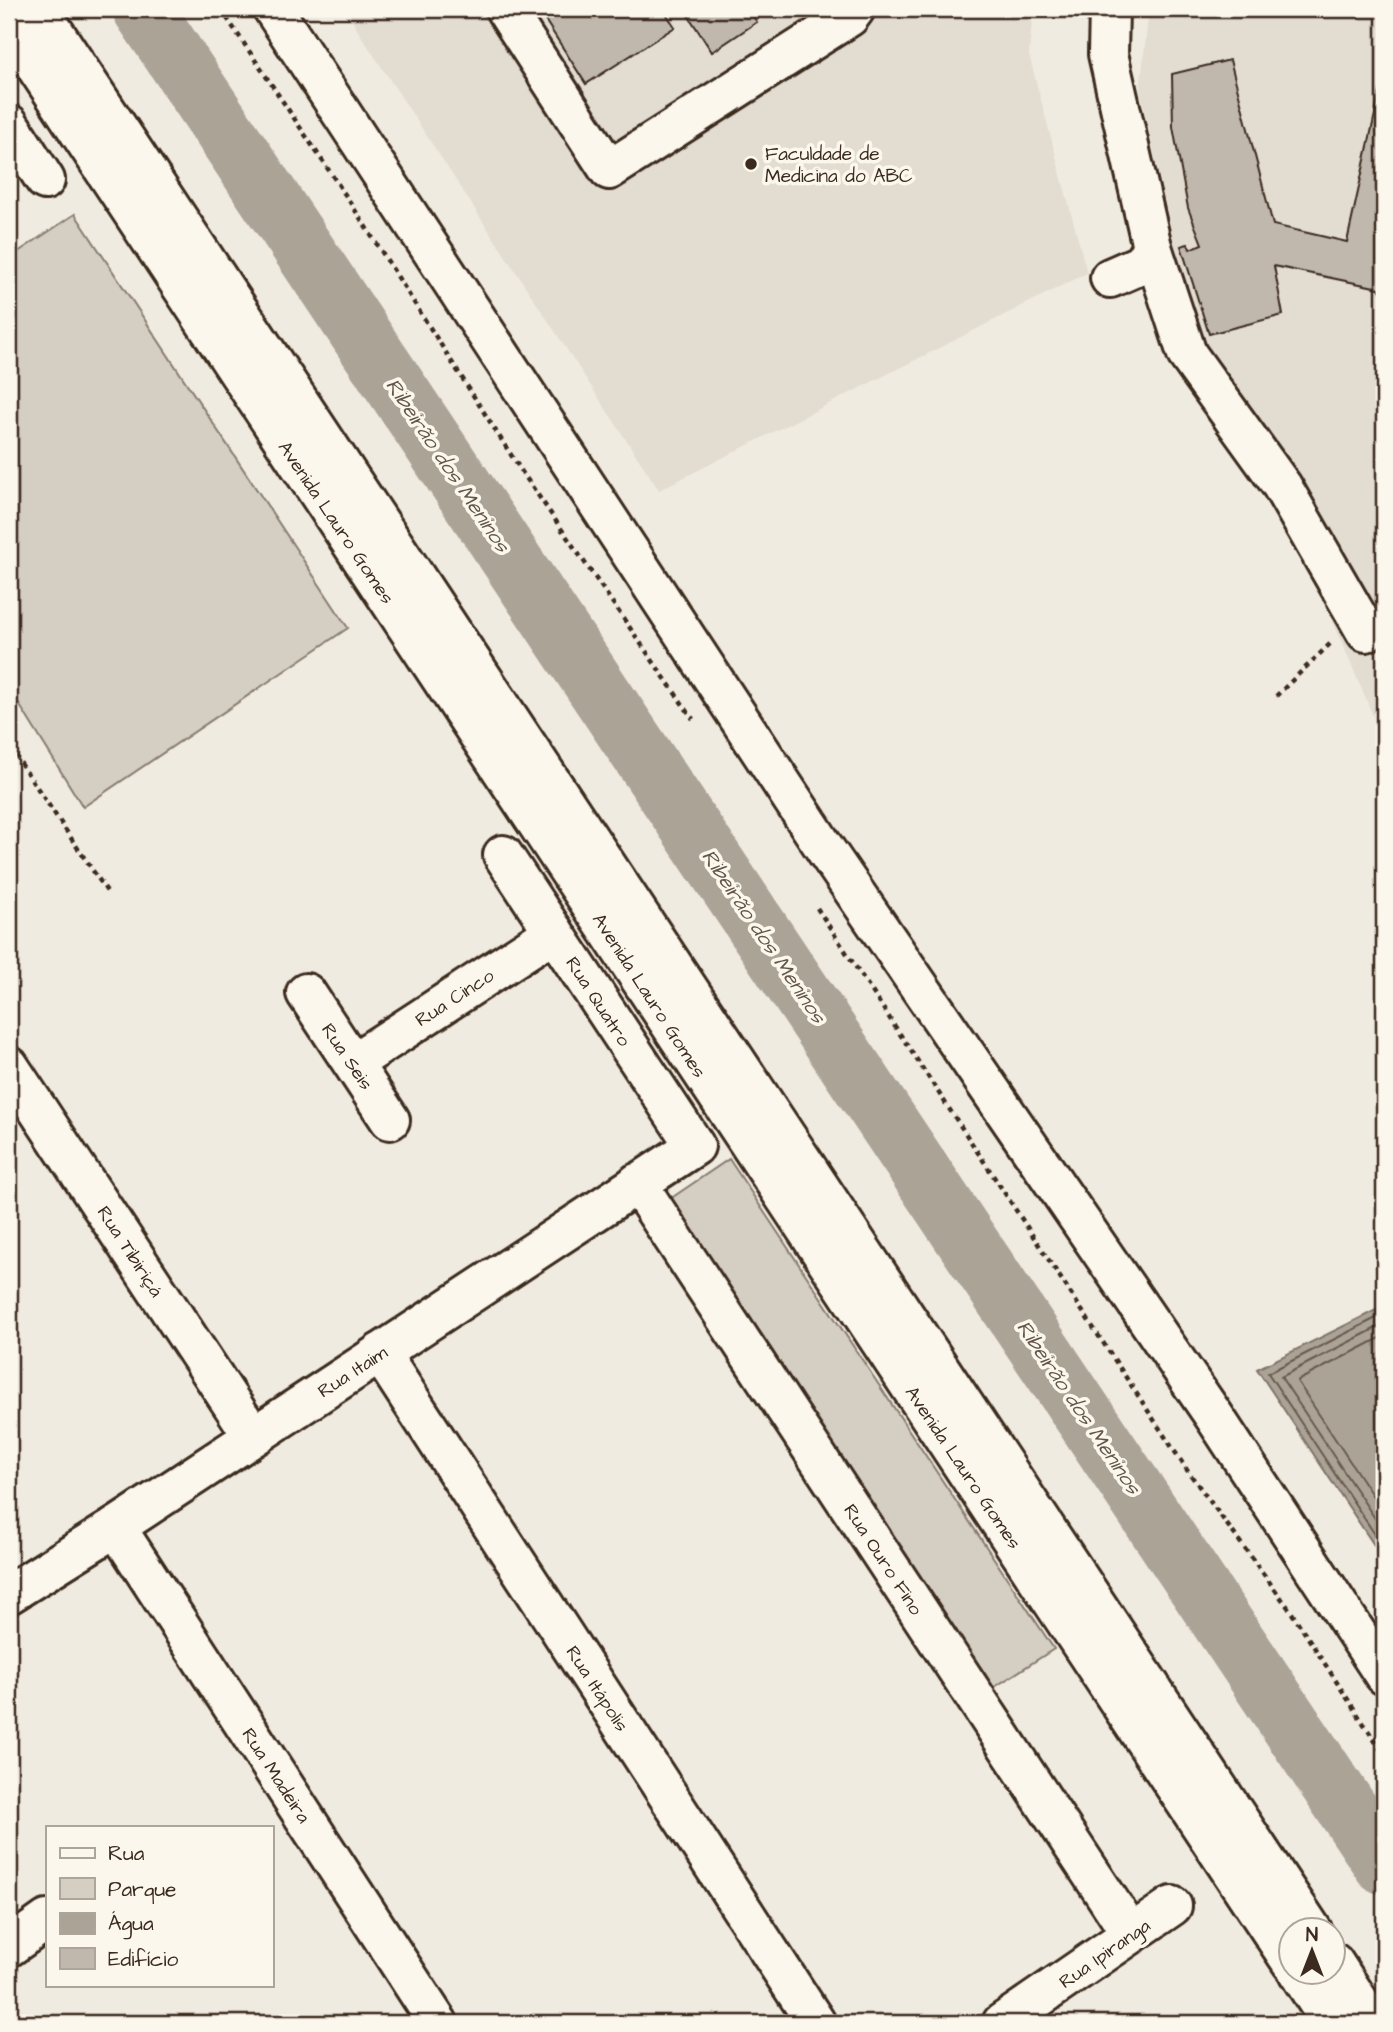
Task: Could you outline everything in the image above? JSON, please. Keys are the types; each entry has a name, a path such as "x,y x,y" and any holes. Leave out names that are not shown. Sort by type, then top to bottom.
{"main road":[{"name":"Avenida Lauro Gomes","path":"39,9 1303,1916"},
{"path":"273,9 820,841 1214,1416 1384,1675"},
{"path":"505,9 609,170 849,17 855,9"},
{"path":"1109,9 1108,54 1153,247 1187,354 1282,486 1362,625"},
{"name":"Avenida Lauro Gomes","path":"9,26 1278,1942"},
{"path":"9,124 45,180"},
{"path":"1110,278 1142,264 1153,247"},
{"name":"Rua Quatro","path":"503,855 695,1146"},
{"name":"Rua Cinco","path":"353,1063 554,932"},
{"name":"Rua Seis","path":"306,993 390,1120"},
{"name":"Rua Tibiriçá","path":"9,1066 253,1436"},
{"name":"Rua Itaim","path":"9,1594 117,1527 695,1146"},
{"name":"Rua Ouro Fino","path":"637,1183 1131,1934"},
{"name":"Rua Itápolis","path":"380,1353 816,2023"},
{"name":"Rua Madeira","path":"117,1527 438,2023"},
{"name":"Rua Ipiranga","path":"1002,2023 1172,1906"},
{"path":"9,1947 46,1921"},
{"path":"1348,1985 1373,2023"},
{"path":"1307,1986 1331,2023"}],"path":[{"path":"221,9 348,200 522,472 695,723"},
{"path":"1276,696 1362,625"},
{"path":"9,746 108,893"},
{"path":"811,898 1187,1470 1290,1610 1384,1755"}],"shaded area":[{"name":"Faculdade de Medicina do ABC","path":"348,9 1033,9 1029,55 1087,273 659,490 356,28"},
{"path":"1149,9 1384,9 1384,742 1299,541 1201,361 1140,90"}],"green space":[{"path":"75,214 348,628 83,807 9,688 9,258"},
{"path":"729,1159 1054,1649 990,1690 667,1201"}],"water":[{"path":"1384,1306 1384,1560 1257,1369"}],"building":[{"path":"538,9 663,9 675,27 586,84"},
{"path":"684,9 762,9 752,15 757,22 712,52"},
{"path":"762,9 779,9 767,16"},
{"path":"1230,60 1273,225 1347,242 1384,73 1384,297 1379,288 1274,266 1283,315 1209,334 1181,246 1188,244 1190,249 1202,244 1188,208 1173,127 1172,74"}],"waterway":[{"name":"Ribeirão dos Meninos","path":"143,9 1384,1864"}],"place":[{"name":"Faculdade de Medicina do ABC","path":"751,164"}]}
